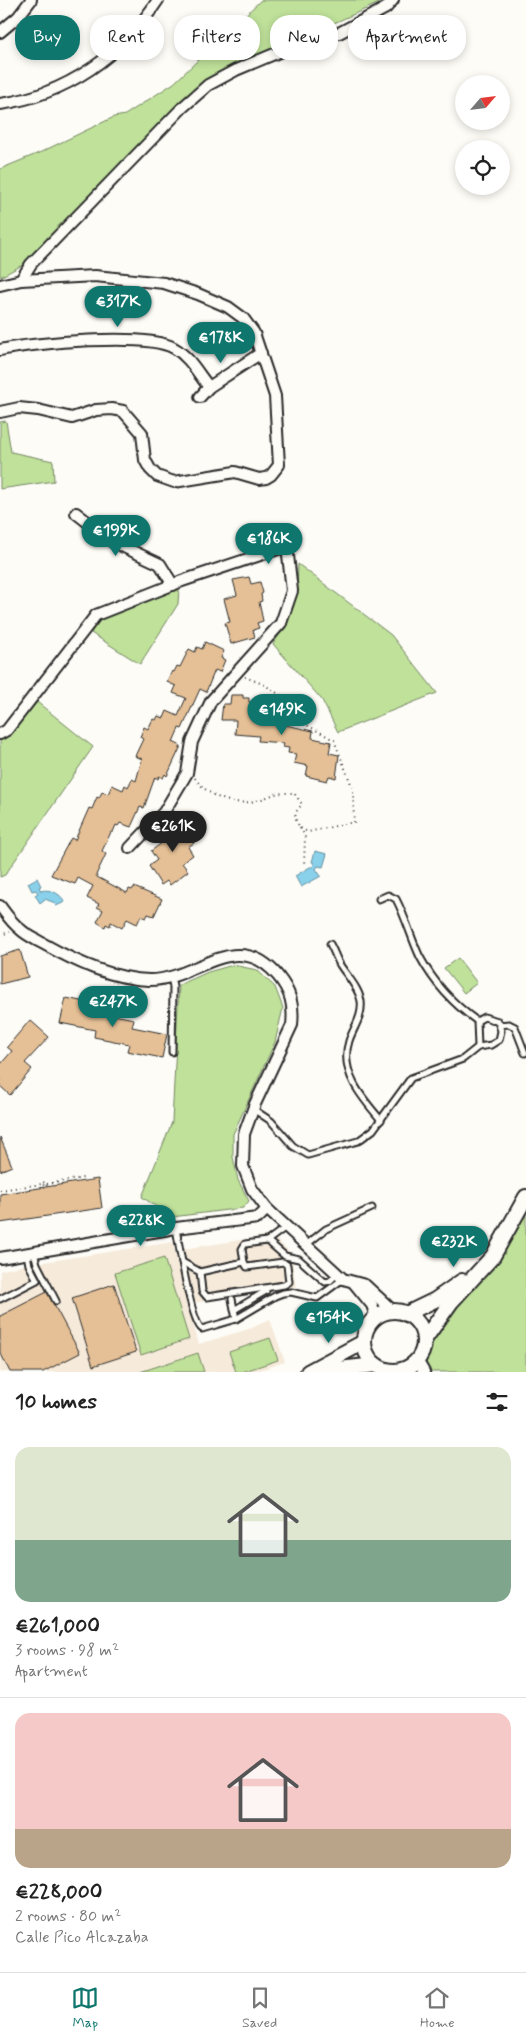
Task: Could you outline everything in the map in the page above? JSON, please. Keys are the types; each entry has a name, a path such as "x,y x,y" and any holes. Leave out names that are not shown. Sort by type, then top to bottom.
{"main road":[{"path":"507,1230 461,1282 435,1300 399,1313 376,1317 365,1332 364,1342 366,1351 376,1365 384,1369 402,1370 420,1366 424,1340 451,1302 493,1256 526,1197"},
{"path":"399,1313 418,1324 424,1340"},
{"path":"308,1372 364,1342"},
{"path":"326,1372 376,1365"}],"street":[{"path":"0,32 18,17 31,0"},
{"path":"0,104 40,95 92,70 131,37 158,0"},
{"path":"21,280 31,264 183,107 208,85 236,70 291,46 344,31 354,23 386,8 393,0"},
{"path":"0,285 21,280 95,276 164,283 198,294 228,307 243,318 254,333 261,353 275,396 280,458 276,470 266,478 259,479 235,472 174,482 162,478 150,469 145,460 142,433 123,411 112,409 96,410 72,418 38,410 19,408 0,412"},
{"path":"0,350 52,343 157,342 173,347 186,356 209,387"},
{"path":"200,397 209,387 261,353"},
{"path":"76,513 113,542 160,564 173,585"},
{"path":"0,734 7,730 96,614 287,546 292,591 281,623 212,701 192,742 187,773 164,812 130,848"},
{"path":"0,906 20,930 67,957 108,973 149,980 171,976 216,958 239,954 259,959 272,970 286,986 292,999 292,1025 253,1109 244,1134 242,1147 243,1166 252,1189 267,1210 305,1246 340,1277 365,1285 399,1313"},
{"path":"0,1258 176,1228 258,1218 267,1210"},
{"path":"354,1283 372,1305 376,1317"}],"lane":[{"path":"379,898 388,895 396,899 420,956 437,985 466,1014 477,1021"},
{"path":"330,944 355,986 361,1001 360,1018 348,1042 348,1070 360,1095 381,1120"},
{"path":"171,976 173,988 172,1052"},
{"path":"253,1109 271,1121 293,1146 308,1155 358,1141 373,1130 411,1078 463,1059 478,1047 491,1045 499,1040 501,1031 498,1020 484,1017 477,1021"},
{"path":"477,1021 478,1047"},
{"path":"499,1024 509,1024 515,1027 525,1053"},
{"path":"305,1246 326,1229 372,1208"},
{"path":"200,1272 202,1291 207,1297 286,1284 290,1278 287,1265 280,1262 247,1267 244,1262 242,1246 267,1241 286,1227"},
{"path":"176,1228 188,1291 199,1327 204,1329 236,1319 283,1293 291,1292 317,1298 340,1277"},
{"path":"267,1241 285,1256 299,1259 323,1282 340,1277"},
{"path":"278,1251 280,1262"},
{"path":"0,1299 36,1280 29,1265 30,1252"},
{"path":"30,1252 56,1301"},
{"path":"182,1262 200,1272 244,1262"},
{"path":"234,1310 266,1291"},
{"path":"232,1299 236,1319"}],"path":[{"path":"241,675 263,684 285,698 286,707 296,712 302,723 334,740 353,789 354,822 308,832 300,828"},
{"path":"187,773 193,775 201,787 216,798 237,802 256,801 277,794 294,793 302,804 296,812 295,818 305,836 304,866"},
{"path":"0,1190 42,1184 46,1187 47,1184 83,1178"}],"shaded area":[{"path":"271,1235 291,1253 296,1287 194,1303 184,1249"},
{"path":"173,1242 199,1344 252,1328 270,1319 285,1362 254,1372 0,1372 0,1271 24,1265"}],"green space":[{"path":"261,0 382,0 338,21 338,15 270,15 270,52 260,56 260,15 245,15"},
{"path":"198,60 251,60 215,76 28,262 0,277 0,169 39,153 114,117 125,115 174,83"},
{"path":"6,421 11,452 53,461 54,481 0,489 0,422"},
{"path":"298,564 391,635 437,693 338,732 322,700 273,644 286,623 293,606 297,588"},
{"path":"179,589 178,604 140,664 91,633 97,623 104,617"},
{"path":"37,702 93,747 5,875 0,877 0,740 10,735"},
{"path":"458,958 477,983 464,993 444,968"},
{"path":"233,965 257,970 275,987 283,1008 275,1042 233,1134 233,1157 238,1180 249,1201 243,1208 172,1217 142,1197 172,1122 179,985 208,972"},
{"path":"526,1211 526,1372 417,1372 428,1357 439,1324"},
{"path":"164,1258 189,1339 141,1355 115,1273"},
{"path":"270,1338 278,1360 242,1372 236,1372 229,1352"},
{"path":"198,1353 204,1372 140,1372"}],"water":[{"path":"315,851 327,854 323,867 318,866 316,869 321,876 301,887 295,876 313,867 314,863 312,862"},
{"path":"37,878 41,891 55,892 65,902 56,906 55,903 45,899 40,903 35,895 38,893 36,890 32,891 28,883"}],"building":[{"path":"249,577 251,584 260,582 263,593 261,594 262,601 259,602 263,621 257,623 259,628 253,630 255,637 231,644 225,623 230,622 224,599 237,595 233,580"},
{"path":"205,642 224,651 221,658 225,660 220,672 215,670 206,692 200,689 182,729 179,728 173,742 181,746 167,776 165,774 163,778 159,776 158,779 155,777 144,808 140,807 131,827 120,823 111,832 102,851 106,854 96,875 127,893 129,889 132,890 134,887 162,899 154,916 148,914 146,918 141,916 137,924 127,919 122,928 111,922 110,926 106,924 105,927 97,922 103,910 97,907 99,904 87,898 93,886 78,878 75,884 51,875 71,838 75,840 89,808 92,809 97,797 99,798 102,792 108,794 112,785 123,790 125,785 128,787 132,779 136,781 142,759 135,756 143,739 140,737 144,727 148,729 153,719 156,720 158,716 164,718 167,711 178,716 186,698 173,693 176,686 167,682 172,671 174,672 177,666 180,667 189,649 195,652 197,647 202,649"},
{"path":"231,695 243,695 243,698 249,698 249,702 269,705 269,711 274,711 274,717 282,717 281,724 313,731 312,738 331,742 329,753 339,755 336,778 329,776 327,781 306,776 308,766 294,763 296,754 288,753 289,748 283,747 284,743 258,741 259,736 235,734 236,720 221,720 223,704 230,704"},
{"path":"180,819 185,826 188,824 197,835 191,839 194,843 188,847 193,855 182,863 188,871 170,885 167,881 161,885 149,866 157,860 151,851 167,839 162,833"},
{"path":"20,950 28,977 0,984 0,956"},
{"path":"66,998 100,1005 99,1012 134,1019 132,1027 167,1034 162,1058 127,1051 129,1044 94,1037 95,1030 60,1023"},
{"path":"30,1020 49,1037 25,1063 32,1069 10,1095 0,1086 0,1065 12,1051 7,1047"},
{"path":"0,1137 12,1166 0,1171"},
{"path":"98,1179 102,1208 0,1223 0,1194"},
{"path":"114,1284 136,1352 93,1366 72,1298"},
{"path":"47,1292 80,1353 43,1372 10,1372 0,1352 0,1316"}]}
